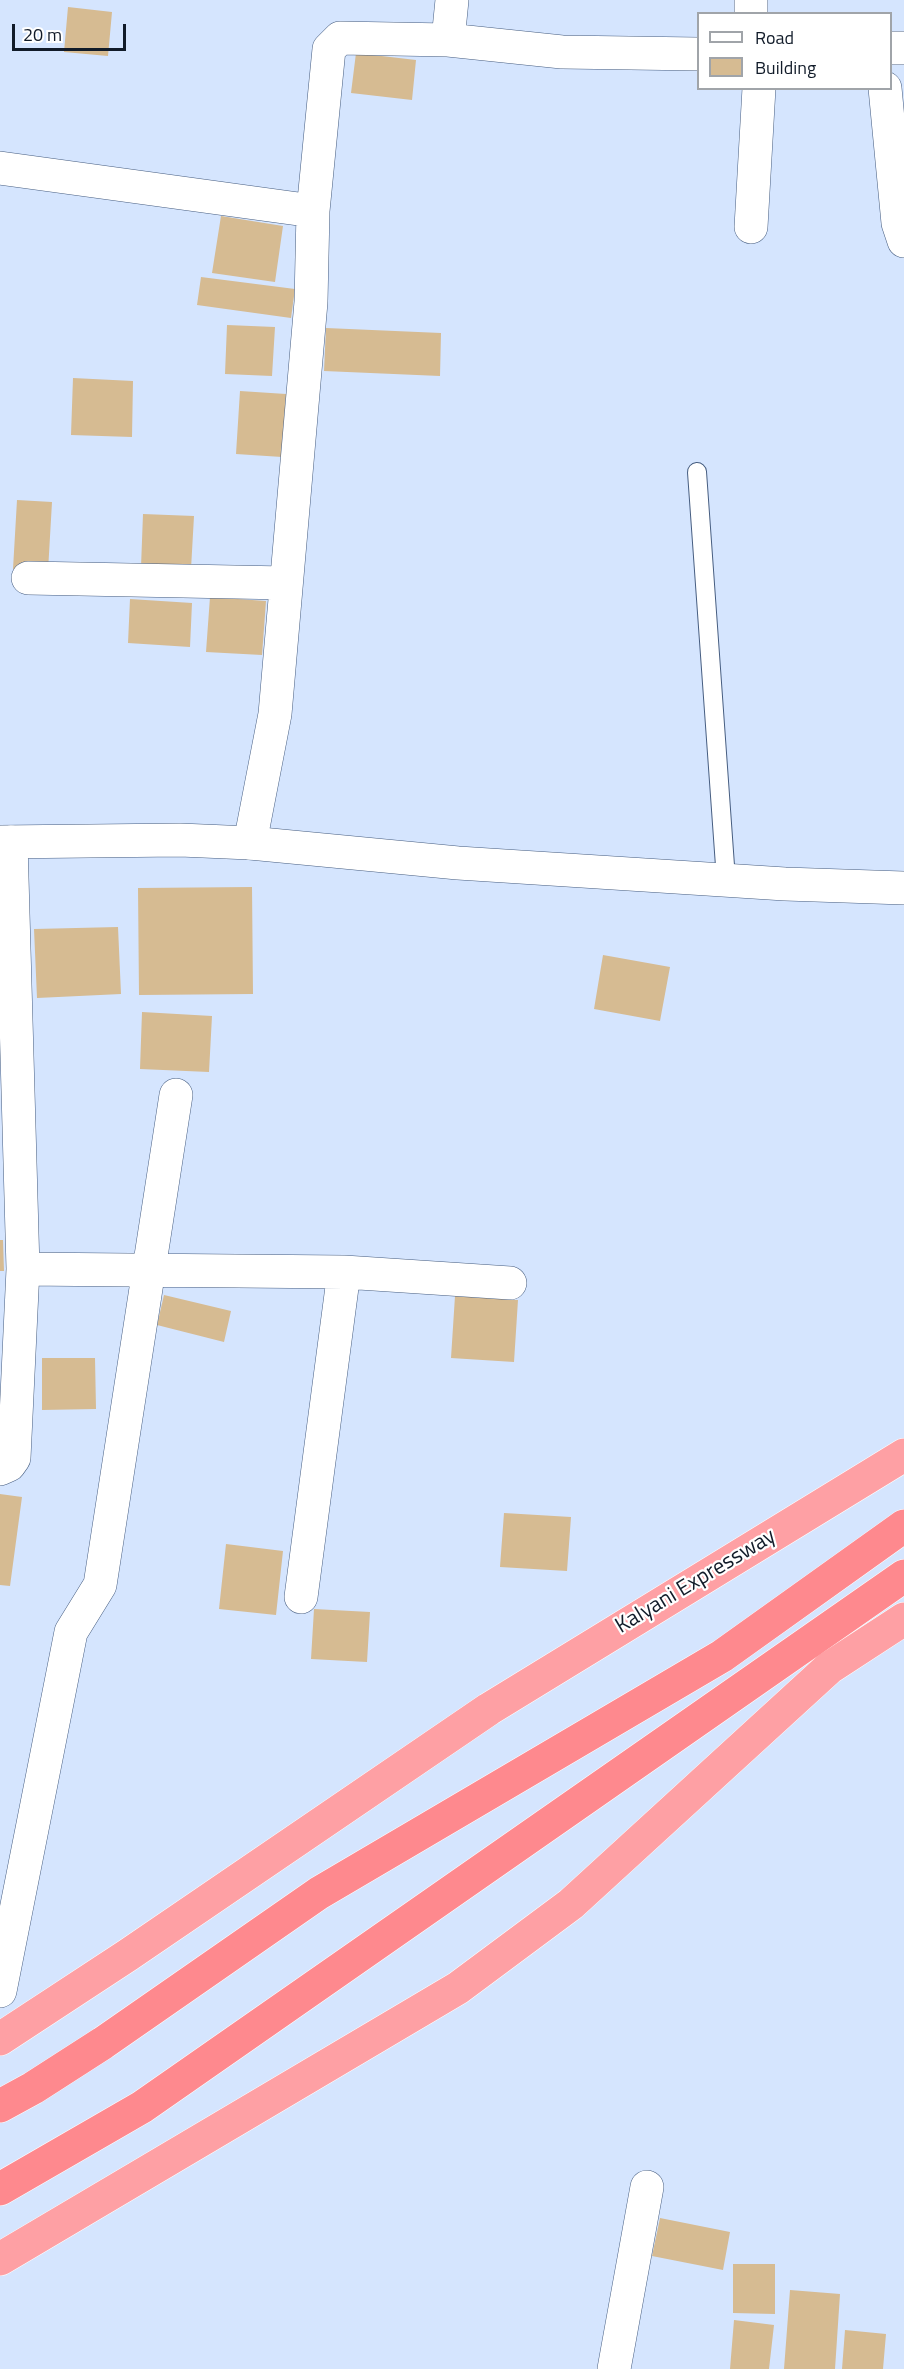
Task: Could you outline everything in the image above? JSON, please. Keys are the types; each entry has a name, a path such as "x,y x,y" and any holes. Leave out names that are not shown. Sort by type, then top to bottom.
{"highway":[{"name":"Kalyani Expressway","path":"0,2039 128,1955 489,1709 904,1455"},
{"path":"0,2106 33,2088 103,2043 319,1893 722,1656 904,1526"},
{"path":"0,2189 142,2107 904,1576"},
{"path":"0,2259 458,1988 571,1904 829,1668 904,1619"}],"street":[{"path":"448,40 452,0"},
{"path":"250,843 274,714 311,302 313,211 329,49 340,38 448,40 562,52 697,54"},
{"path":"751,227 759,90"},
{"path":"885,90 898,223 904,241"},
{"path":"0,168 313,211"},
{"path":"28,578 286,583"},
{"path":"0,1469 9,1465 14,1458 23,1269 5,842 180,840 250,843 458,863 726,880 904,888"},
{"path":"0,1991 71,1632 100,1585 176,1095"},
{"path":"23,1269 344,1272 510,1283"},
{"path":"301,1597 344,1272"},
{"path":"614,2369 647,2187"}],"lane":[{"path":"697,472 726,880"}],"building":[{"path":"68,7 112,12 108,56 64,52"},
{"path":"356,53 416,60 412,100 351,93"},
{"path":"221,216 283,226 275,282 212,273"},
{"path":"201,277 295,289 291,318 197,305"},
{"path":"227,325 275,327 272,376 225,374"},
{"path":"326,328 441,333 440,376 324,371"},
{"path":"73,378 133,381 132,437 71,435"},
{"path":"240,391 286,394 282,457 236,454"},
{"path":"17,500 52,502 48,571 13,569"},
{"path":"143,514 194,516 191,569 141,567"},
{"path":"210,597 266,601 262,655 206,652"},
{"path":"130,599 192,603 190,647 128,643"},
{"path":"252,887 253,994 139,995 138,888"},
{"path":"118,927 121,994 37,998 34,929"},
{"path":"603,955 670,967 660,1021 594,1009"},
{"path":"142,1012 212,1016 209,1072 140,1069"},
{"path":"0,1240 3,1240 4,1271 0,1271"},
{"path":"164,1295 231,1311 224,1342 157,1325"},
{"path":"455,1296 518,1300 514,1362 451,1358"},
{"path":"42,1358 95,1358 96,1409 42,1410"},
{"path":"0,1494 22,1497 10,1586 0,1585"},
{"path":"504,1513 571,1517 567,1571 500,1567"},
{"path":"226,1544 283,1551 276,1615 219,1609"},
{"path":"314,1609 370,1612 367,1662 311,1659"},
{"path":"660,2218 730,2232 723,2270 652,2256"},
{"path":"733,2264 775,2264 775,2314 733,2313"},
{"path":"790,2290 840,2294 835,2369 784,2369"},
{"path":"734,2320 774,2325 769,2369 730,2369"},
{"path":"845,2330 886,2334 883,2369 842,2369"}]}
